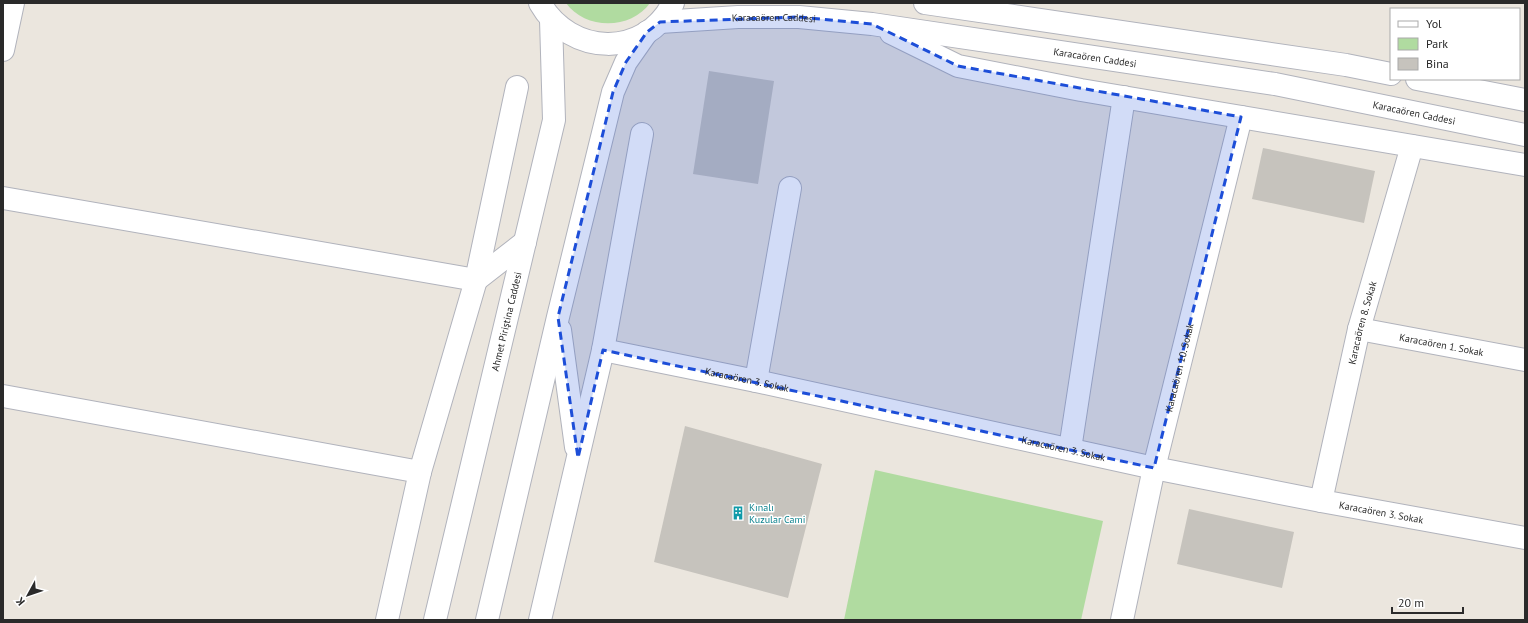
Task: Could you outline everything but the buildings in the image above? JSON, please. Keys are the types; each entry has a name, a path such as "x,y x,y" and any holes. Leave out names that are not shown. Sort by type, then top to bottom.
{"street":[{"path":"3,50 13,3"},
{"path":"487,620 558,317 613,92 626,62 669,10 673,3"},
{"path":"925,3 1346,65 1390,74"},
{"name":"Ahmet Piriştina Caddesi","path":"546,11 561,28 572,36 597,44 623,43 636,38 654,27"},
{"name":"Ahmet Piriştina Caddesi","path":"435,620 554,120 546,11"},
{"name":"Karacaören Caddesi","path":"654,27 738,17 799,17 872,24 1275,84 1525,135"},
{"path":"872,24 958,66 1124,97 1525,165"},
{"path":"1422,80 1525,100"},
{"path":"387,620 420,472 476,280 517,87"},
{"path":"1070,449 1124,97"},
{"name":"Karacaören 10. Sokak","path":"1122,620 1154,468 1241,117"},
{"path":"540,620 603,350 642,134"},
{"name":"Karacaören 8. Sokak","path":"1321,501 1359,329 1412,146"},
{"path":"756,381 790,188"},
{"path":"3,198 476,280 525,242"},
{"path":"558,317 578,458"},
{"name":"Karacaören 1. Sokak","path":"1359,329 1525,360"},
{"name":"Karacaören 3. Sokak","path":"603,350 756,381 1154,468 1321,501 1525,538"},
{"path":"3,396 420,472"}],"highlighted area":[{"path":"799,17 872,24 958,66 1241,117 1154,468 603,350 578,458 558,317 613,92 626,62 647,32 660,22"}],"green space":[{"path":"566,3 650,3 642,12 632,18 620,22 608,23 596,22 584,18 574,12"},
{"path":"875,470 1103,521 1081,620 844,620"}],"place":[{"name":"Kınalı Kuzular Cami","path":"738,513"}]}
